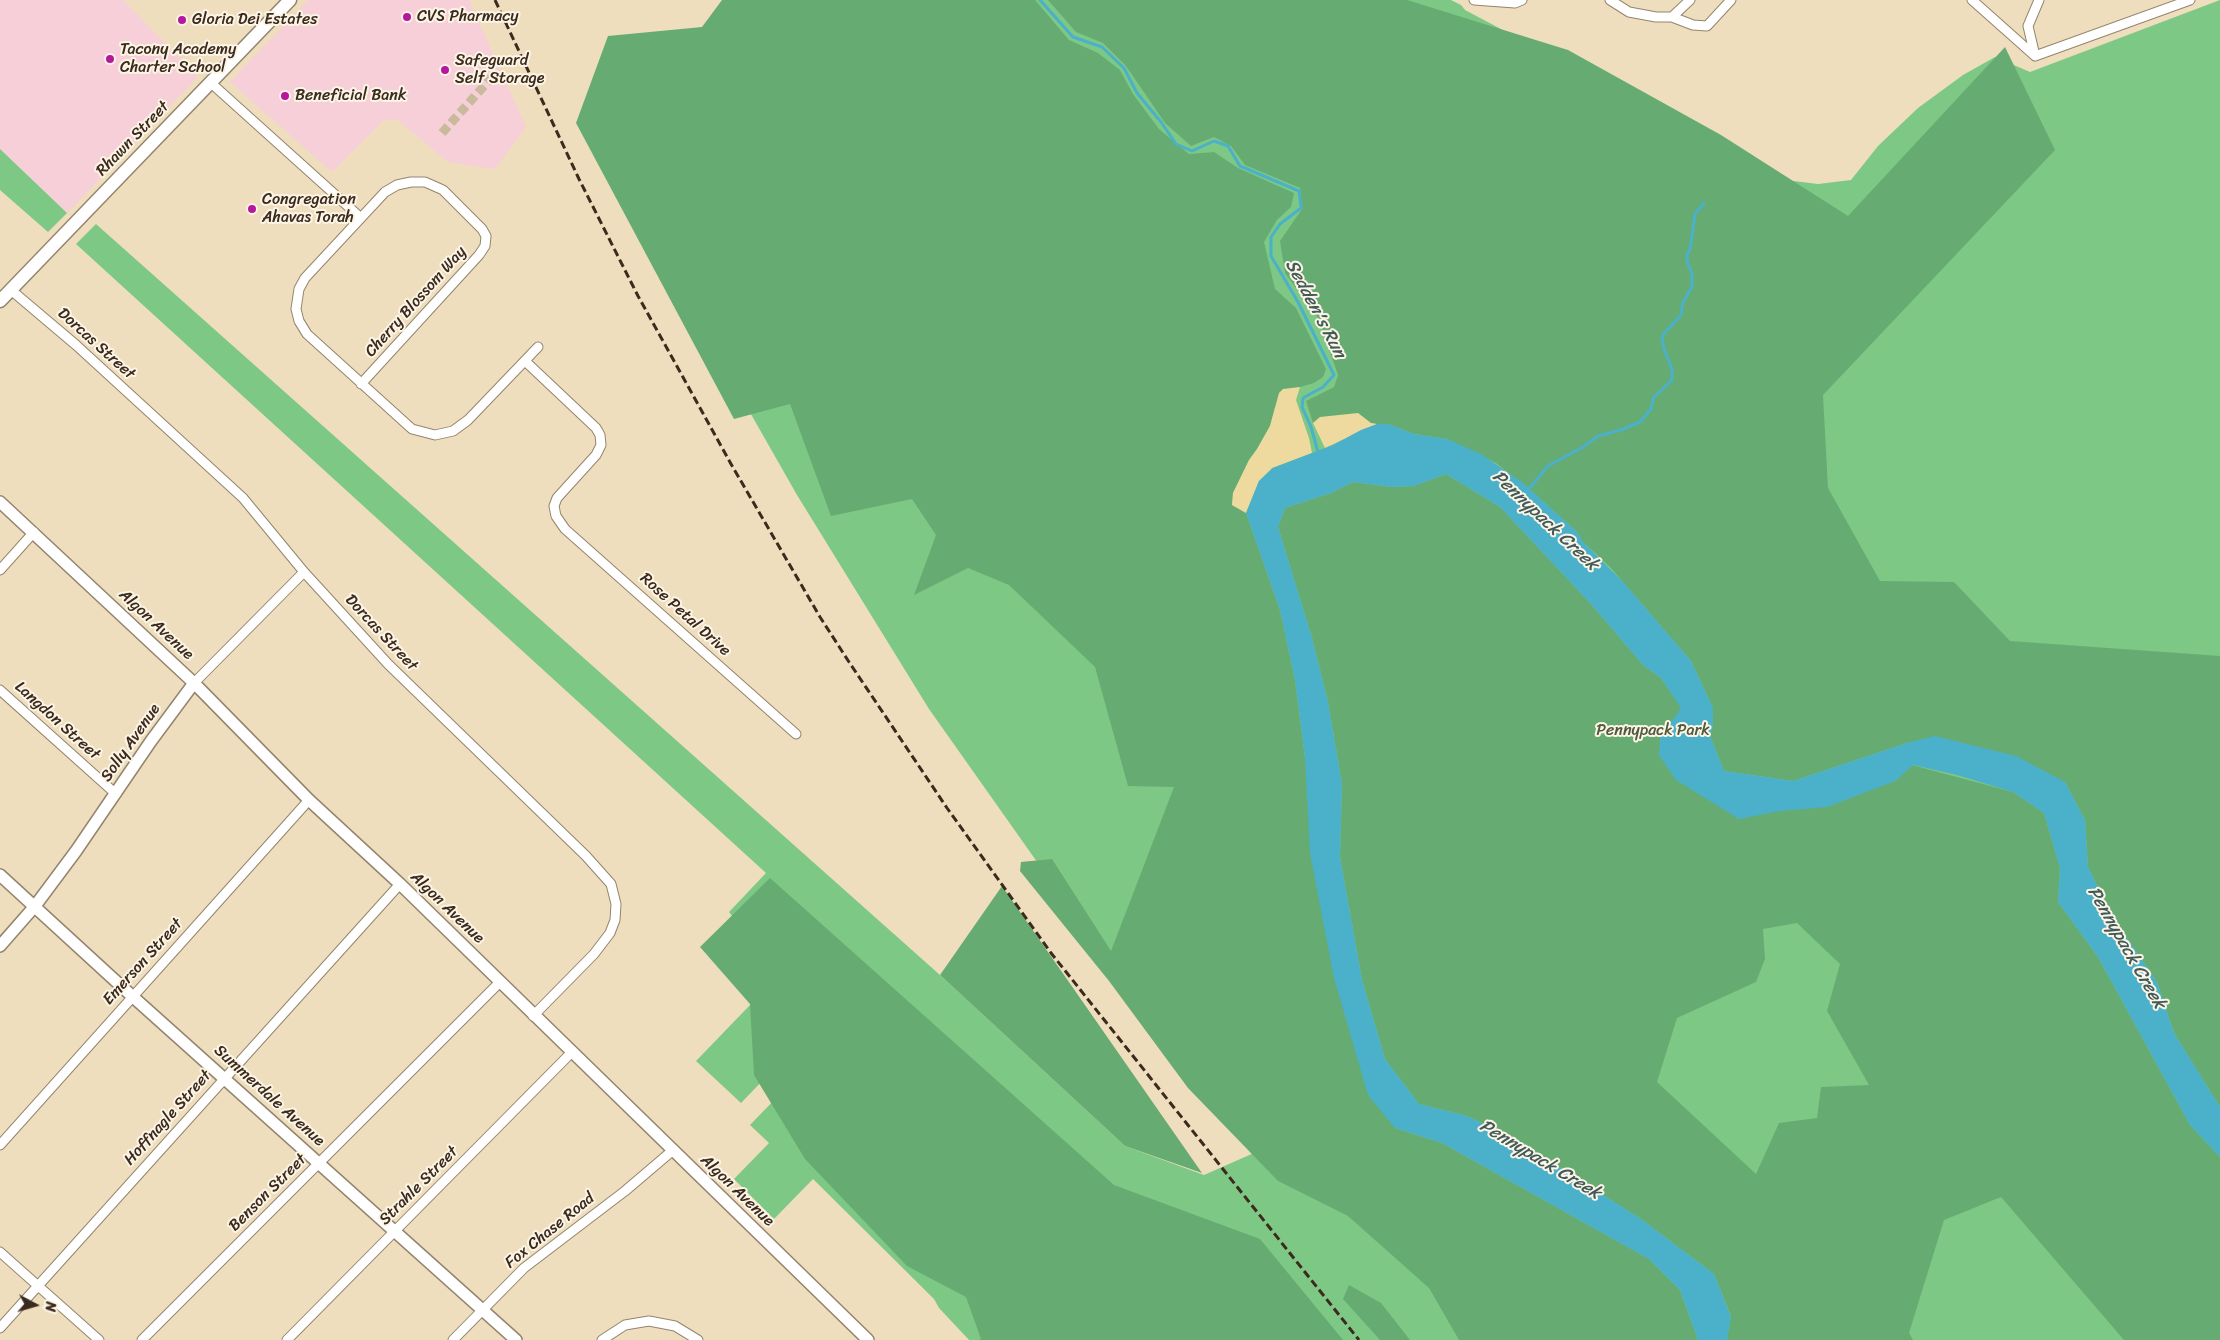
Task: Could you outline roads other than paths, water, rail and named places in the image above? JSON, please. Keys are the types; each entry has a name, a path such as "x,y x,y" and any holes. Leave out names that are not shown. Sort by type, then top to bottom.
{"main road":[{"name":"Rhawn Street","path":"0,301 290,0"}],"street":[{"path":"1476,1 1515,3 1522,0"},
{"path":"1610,0 1629,12 1656,17 1672,17 1693,25 1707,26 1731,0"},
{"path":"1672,17 1690,0"},
{"path":"1972,0 2035,56"},
{"path":"2035,56 2028,26 2040,0"},
{"path":"2035,56 2190,0"},
{"path":"211,83 361,218 305,278 299,289 296,309 299,321 307,334 412,429 424,434 435,435 454,432 538,348"},
{"name":"Cherry Blossom Way","path":"361,218 386,192 398,185 411,182 425,182 443,190 482,229 486,236 485,246 479,255 362,384"},
{"name":"Dorcas Street","path":"11,290 76,345 243,498 304,572 388,664 586,856 611,884 616,904 610,933 594,954 533,1016"},
{"name":"Rose Petal Drive","path":"525,361 596,428 600,435 601,444 596,455 557,498 554,506 556,516 565,529 796,734"},
{"name":"Algon Avenue","path":"0,502 194,684 309,800 400,884 533,1016 868,1340"},
{"path":"0,570 34,532"},
{"name":"Solly Avenue","path":"0,946 35,906 116,794 151,741 194,684 304,572"},
{"name":"Langdon Street","path":"0,690 116,794"},
{"name":"Emerson Street","path":"0,1145 309,800"},
{"name":"Summerdale Avenue","path":"0,875 132,996 516,1340"},
{"name":"Hoffnagle Street","path":"0,1328 400,884"},
{"name":"Benson Street","path":"142,1340 500,982"},
{"name":"Strahle Street","path":"287,1340 572,1052"},
{"name":"Fox Chase Road","path":"453,1340 524,1268 625,1191 672,1151"},
{"path":"0,1252 99,1340"},
{"path":"602,1340 626,1325 649,1321 674,1326 698,1340"}],"water":[{"name":"Pennypack Creek","path":"1377,424 1388,424 1414,434 1447,439 1481,454 1522,482 1577,532 1583,542 1624,583 1691,661 1713,708 1713,724 1710,736 1724,771 1793,781 1910,742 1935,736 2016,756 2065,782 2085,820 2088,867 2112,916 2157,982 2174,1033 2220,1107 2220,1157 2190,1125 2098,957 2058,902 2060,868 2044,813 2013,792 1957,775 1913,765 1895,781 1827,807 1780,811 1739,819 1676,780 1659,755 1660,738 1681,708 1661,678 1643,665 1590,603 1500,507 1446,474 1414,486 1392,487 1353,482 1331,493 1285,508 1278,527 1312,638 1328,702 1342,784 1340,857 1362,980 1385,1059 1419,1104 1467,1116 1515,1139 1641,1219 1714,1274 1731,1317 1727,1340 1698,1340 1680,1290 1649,1259 1442,1143 1395,1128 1368,1095 1334,978 1310,853 1305,758 1295,680 1280,610 1246,513 1259,481 1273,468 1333,445"}],"waterway":[{"name":"Sedden's Run","path":"1040,0 1073,37 1102,47 1124,68 1137,93 1176,144 1192,151 1214,141 1228,146 1240,166 1299,191 1301,208 1280,224 1271,237 1271,256 1298,302 1334,375 1323,387 1303,398 1302,407 1311,427 1318,452"},
{"name":"Pennypack Creek","path":"1527,491 1548,466 1583,447 1598,436 1621,430 1640,422 1651,409 1654,397 1672,380 1672,369 1664,349 1662,336 1681,315 1683,302 1692,287 1692,273 1687,262 1687,254 1690,250 1695,214 1704,203"}],"tunnel":[{"path":"442,133 492,77"}],"railway":[{"path":"495,0 579,179 638,296 731,464 820,617 849,662 947,808 1051,953 1359,1340"}],"place":[{"name":"CVS Pharmacy","path":"407,17"},
{"name":"Gloria Dei Estates","path":"182,20"},
{"name":"Tacony Academy Charter School","path":"110,59"},
{"name":"Safeguard Self Storage","path":"445,70"},
{"name":"Beneficial Bank","path":"285,96"},
{"name":"Congregation Ahavas Torah","path":"252,209"}],"park label":[{"name":"Pennypack Park","path":"1653,731"}]}
